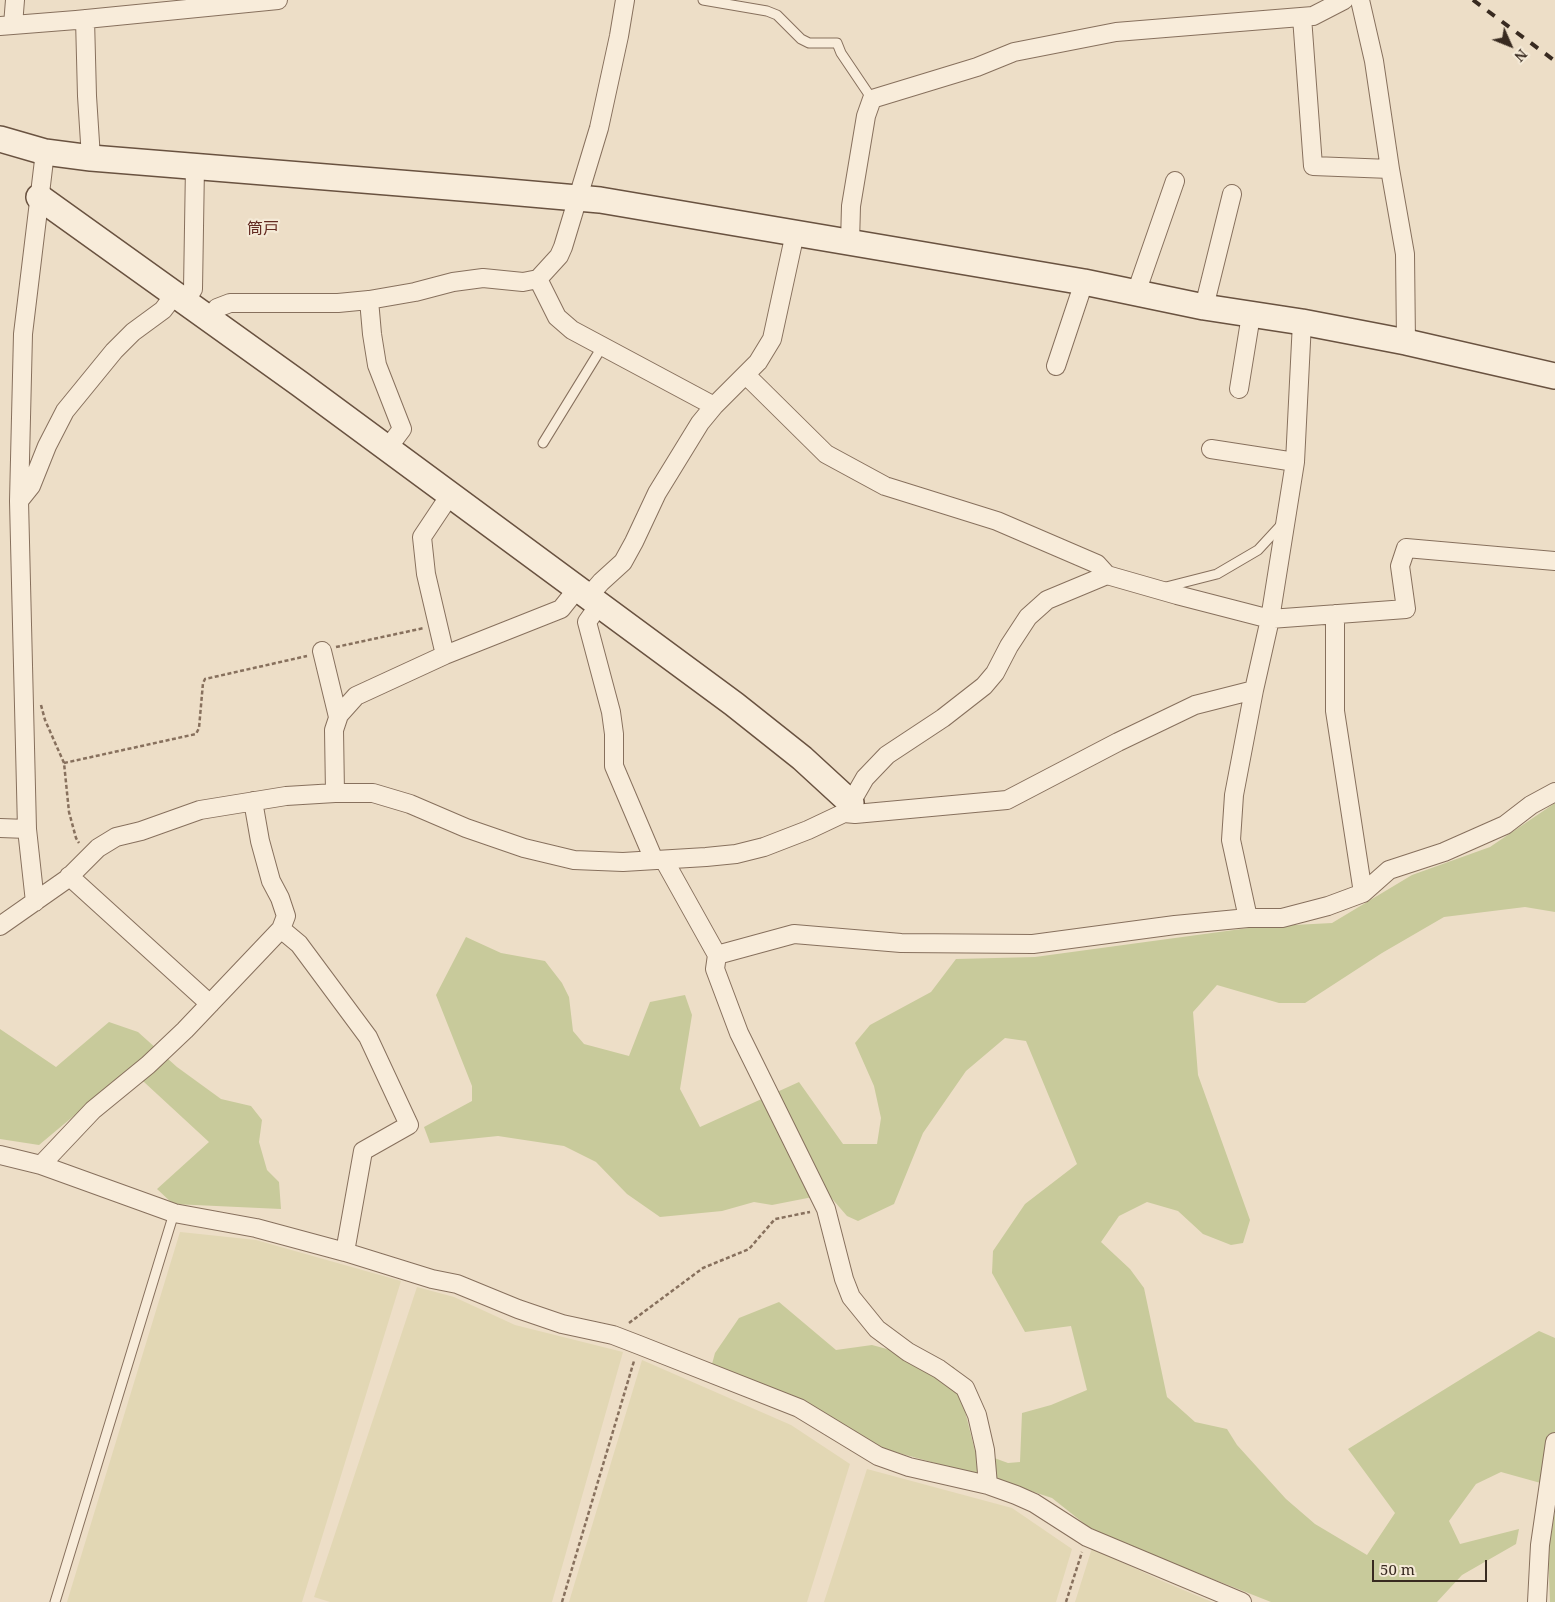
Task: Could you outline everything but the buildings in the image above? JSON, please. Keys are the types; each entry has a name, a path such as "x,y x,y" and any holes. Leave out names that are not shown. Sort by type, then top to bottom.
{"street":[{"path":"15,0 7,25 85,19 191,4 278,0"},
{"path":"209,319 218,308 230,303 338,303 369,300 415,292 453,282 483,278 523,282 538,279 559,256 578,198 599,128 626,0"},
{"path":"850,243 851,206 866,116 872,99 977,67 1014,52 1116,32 1313,16 1344,0"},
{"path":"1360,0 1374,61 1390,170 1406,254 1406,342"},
{"path":"1302,17 1314,166 1390,170"},
{"path":"85,19 91,158"},
{"path":"0,139 45,152 91,158 600,200 1084,282 1204,307 1302,322 1406,342 1555,376"},
{"path":"35,902 27,829 19,501 23,334 45,152"},
{"path":"19,501 31,486 47,446 65,411 114,351 133,332 193,289 195,166"},
{"path":"1136,293 1175,181"},
{"path":"1204,307 1232,194"},
{"path":"39,197 181,298 749,716 802,758 854,814 1007,800 1118,742 1195,705 1254,690"},
{"path":"335,793 334,730 338,717 356,696 445,655 588,597 623,562 658,493 700,423 714,406 758,362 772,339 795,234"},
{"path":"538,279 557,317 572,330 714,406"},
{"path":"1056,366 1084,282"},
{"path":"369,300 377,365 402,429 387,449"},
{"path":"1239,389 1250,314"},
{"path":"1248,918 1231,840 1234,795 1270,618 1296,462 1302,322"},
{"path":"746,375 826,454 886,486 1015,528 1097,564 1108,575 1157,590 1270,618 1406,609 1400,566 1406,548 1555,561"},
{"path":"1211,449 1296,462"},
{"path":"445,655 426,574 422,537 450,495"},
{"path":"0,926 35,902 68,876 98,848 116,837 141,831 200,810 286,796 374,793 410,804 466,828 524,848 574,860 623,862 659,860 736,854 764,847 808,830 848,808 866,778 887,755 943,718 984,686 996,673 1009,646 1028,617 1047,600 1108,575"},
{"path":"588,597 587,622 611,712 614,734 614,766 659,860 717,955 715,968 739,1033 826,1209 844,1279 851,1297 876,1329 965,1388 977,1415 985,1450 988,1485"},
{"path":"1334,614 1335,711 1363,893"},
{"path":"322,651 338,717"},
{"path":"717,955 794,934 901,943 1033,944 1175,925 1248,918 1282,918 1328,906 1363,893 1389,870 1444,852 1505,825 1531,806 1555,792"},
{"path":"41,1165 93,1110 148,1065 210,1004 281,929 286,916 271,880 260,841 253,801"},
{"path":"0,828 27,829"},
{"path":"68,876 210,1004"},
{"path":"281,929 300,944 368,1037 408,1125 363,1151 345,1252"},
{"path":"0,1154 41,1165 174,1213 256,1228 345,1252 432,1279 458,1284 518,1309 562,1324 613,1336 639,1345 799,1408 878,1456 909,1467 988,1485 1016,1495 1034,1503 1087,1537 1242,1602"},
{"path":"1537,1602 1540,1546 1555,1442"}],"lane":[{"path":"703,0 767,11 777,15 801,39 809,42 836,43 872,99"},
{"path":"543,443 602,347"},
{"path":"1157,590 1216,574 1258,550 1286,520"},
{"path":"55,1602 174,1213"}],"path":[{"path":"64,763 196,734 199,728 205,678 314,655 322,651 437,624"},
{"path":"40,701 45,720 64,763 69,812 73,829 76,838 89,856"},
{"path":"613,1336 703,1268 749,1249 775,1219 826,1209"},
{"path":"562,1602 639,1345"},
{"path":"1066,1602 1087,1537"}],"shaded area":[{"path":"180,1232 256,1240 401,1281 302,1602 67,1602"},
{"path":"417,1287 454,1297 515,1325 623,1352 552,1602 330,1602 314,1597"},
{"path":"642,1360 791,1425 850,1464 807,1602 569,1602"},
{"path":"867,1469 1012,1508 1072,1549 1056,1602 824,1602"},
{"path":"1092,1548 1162,1581 1212,1602 1075,1602"}],"green space":[{"path":"1555,803 1555,912 1525,907 1444,917 1382,953 1305,1003 1279,1003 1217,985 1193,1012 1198,1075 1250,1220 1243,1243 1231,1245 1203,1234 1178,1211 1147,1202 1119,1216 1101,1242 1130,1269 1144,1288 1167,1397 1195,1422 1227,1429 1237,1445 1286,1499 1315,1524 1367,1555 1395,1513 1348,1449 1539,1331 1555,1338 1555,1487 1501,1472 1476,1484 1449,1521 1460,1544 1519,1529 1516,1544 1462,1575 1437,1602 1271,1602 1096,1533 1052,1498 1000,1481 877,1447 791,1397 712,1364 715,1353 739,1318 779,1302 836,1350 872,1345 954,1367 975,1451 1008,1463 1020,1462 1022,1413 1051,1405 1087,1390 1071,1326 1025,1332 992,1273 993,1251 1025,1204 1077,1164 1026,1041 1005,1038 966,1071 923,1133 894,1204 858,1221 847,1216 828,1194 772,1205 754,1202 722,1211 660,1217 627,1194 596,1162 564,1146 498,1136 430,1143 424,1127 472,1101 472,1086 436,995 466,937 501,953 545,961 562,983 569,997 573,1031 584,1044 629,1056 650,1002 685,995 692,1015 680,1089 700,1127 799,1082 843,1144 877,1144 881,1118 874,1086 855,1043 870,1025 931,992 956,959 1035,957 1256,927 1332,923 1412,875 1490,847"},
{"path":"109,1022 138,1032 177,1067 221,1099 251,1106 262,1120 259,1142 267,1170 279,1182 281,1209 173,1204 157,1189 209,1142 144,1082 125,1073 39,1145 0,1139 0,1029 56,1067"},
{"path":"1555,1512 1555,1602 1550,1602 1548,1552"}],"railway":[{"path":"1473,0 1555,61"}],"district":[{"name":"筒戸","path":"263,229"}]}
